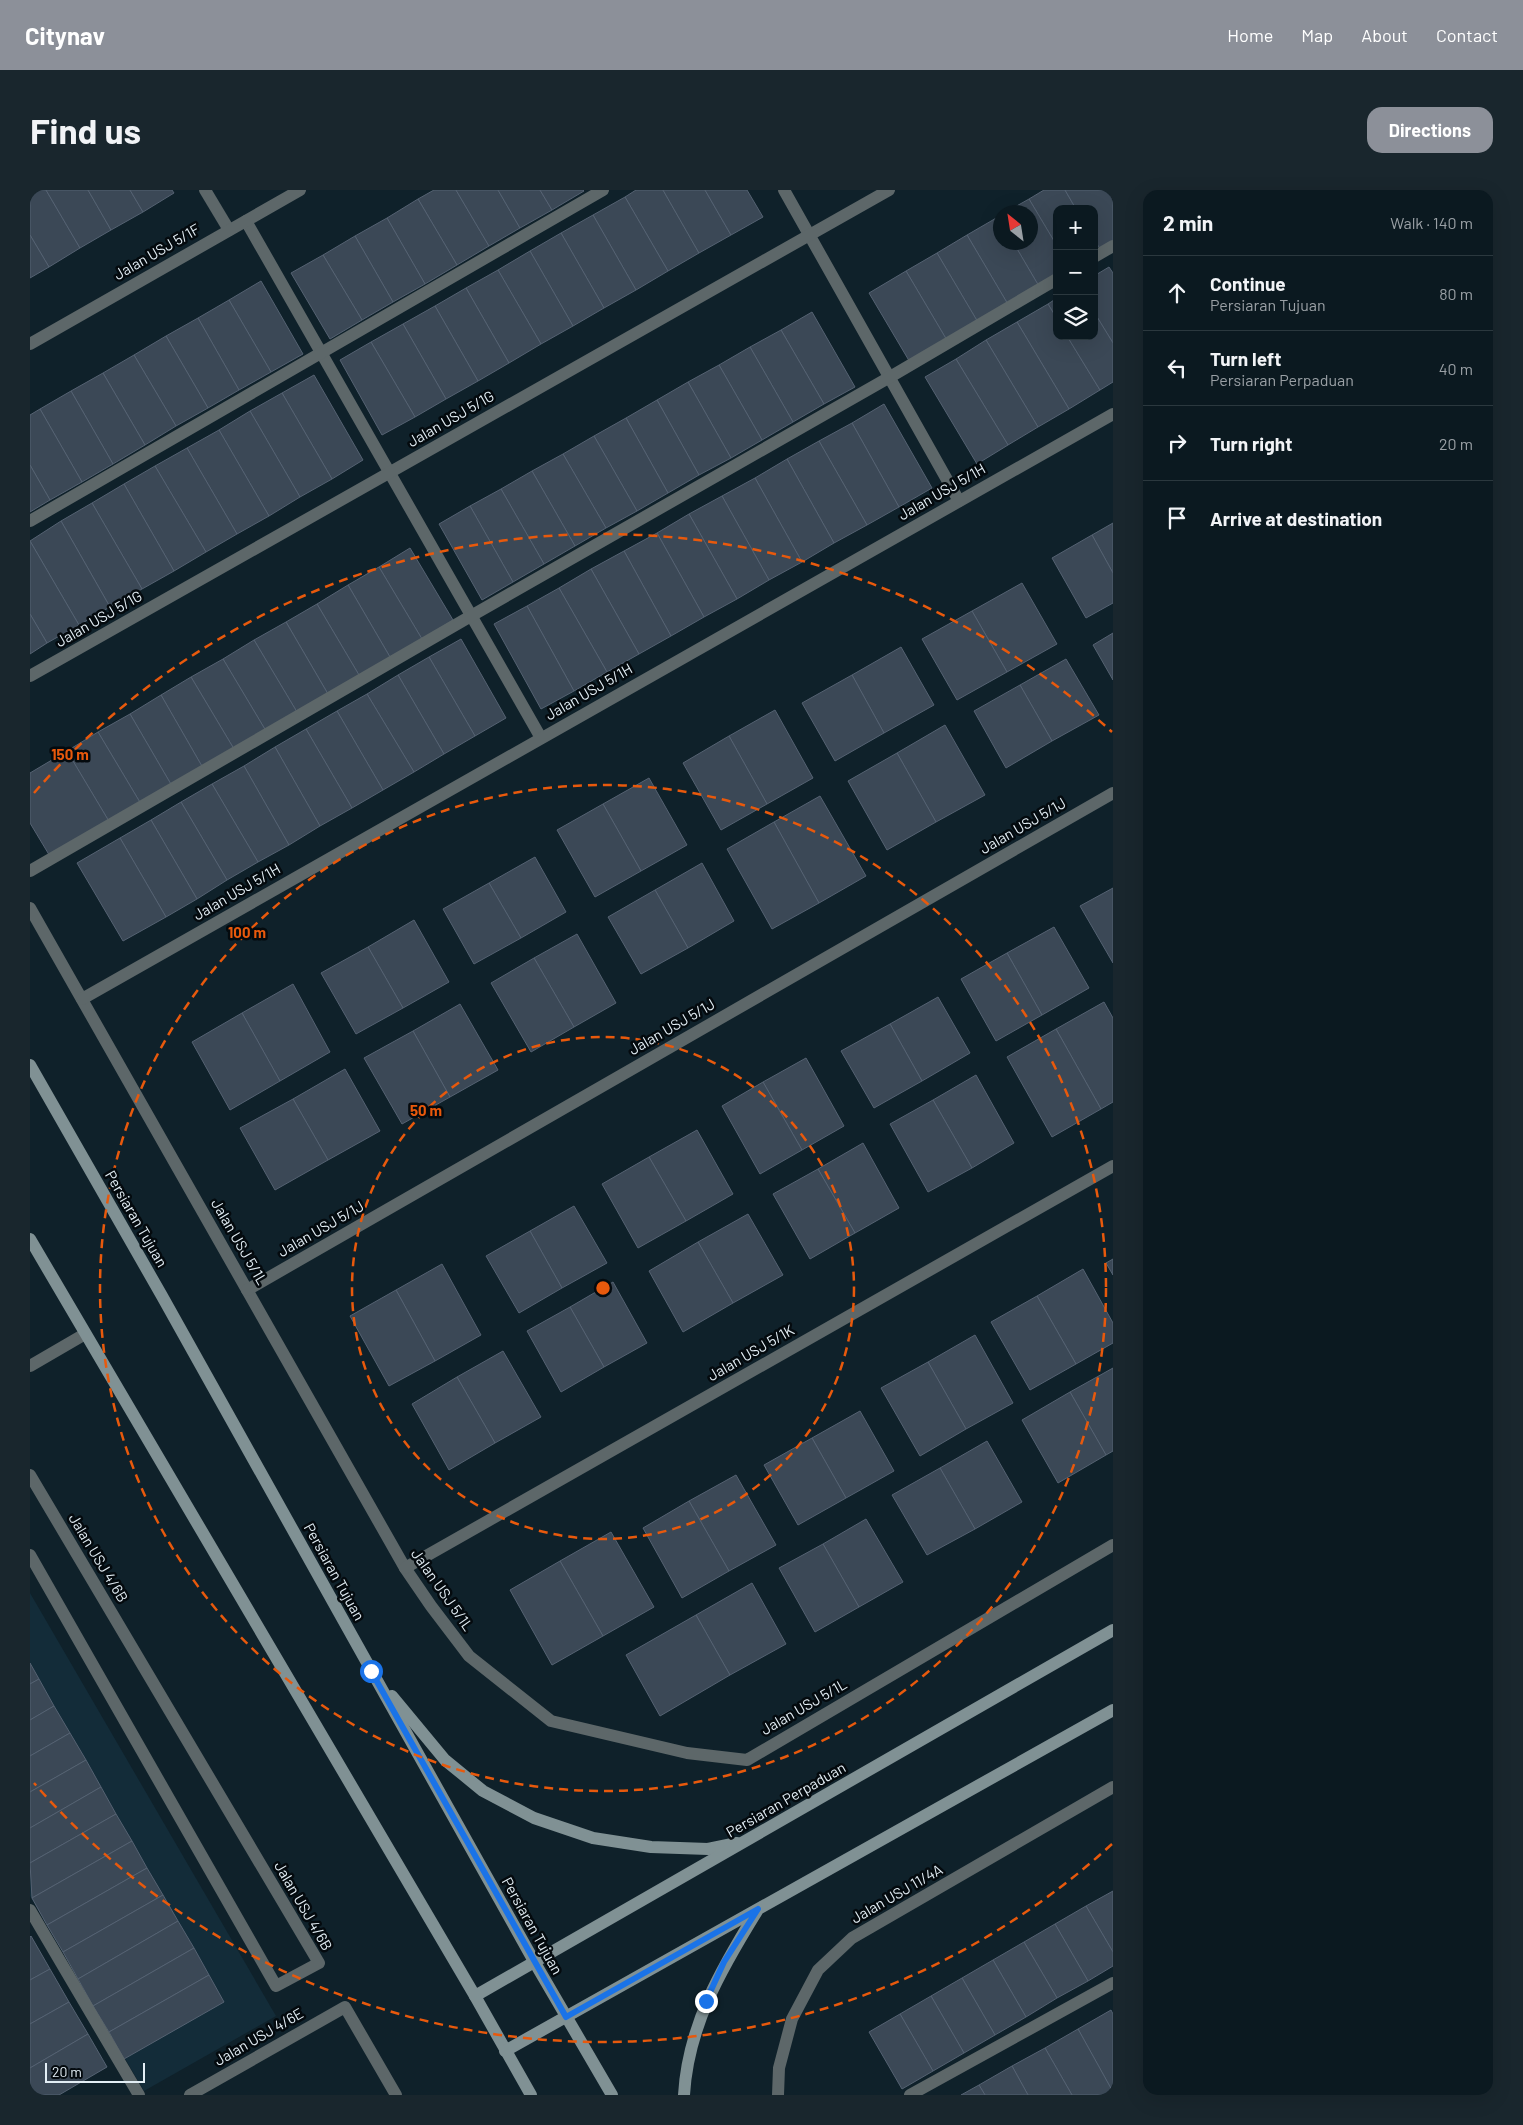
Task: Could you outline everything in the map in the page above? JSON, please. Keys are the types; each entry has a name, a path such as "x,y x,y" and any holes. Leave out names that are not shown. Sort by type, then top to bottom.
{"main road":[{"name":"Persiaran Tujuan","path":"30,1065 534,1963 612,2095"},
{"path":"30,1239 475,1996 531,2095"},
{"name":"Persiaran Perpaduan","path":"475,1996 1113,1630"},
{"path":"371,1671 445,1760 483,1791 534,1818 593,1838 650,1847 708,1849 749,1840"},
{"path":"505,2051 1113,1710"},
{"path":"684,2095 685,2080 695,2035 706,2001 724,1962 758,1909"}],"street":[{"path":"205,190 229,230"},
{"name":"Jalan USJ 5/1F","path":"30,344 300,190"},
{"path":"30,521 603,190"},
{"path":"784,190 960,501"},
{"name":"Jalan USJ 5/1G","path":"30,676 889,190"},
{"path":"246,221 541,738"},
{"path":"1098,255 1113,246"},
{"path":"30,871 1053,281"},
{"name":"Jalan USJ 5/1H","path":"82,999 1113,414"},
{"name":"Jalan USJ 5/1J","path":"247,1290 1113,793"},
{"name":"Jalan USJ 5/1L","path":"30,908 405,1568 431,1606 470,1656 552,1721 687,1753 747,1760 1113,1545"},
{"name":"Jalan USJ 5/1K","path":"405,1568 1113,1166"},
{"path":"30,1366 86,1334"},
{"name":"Jalan USJ 4/6B","path":"30,1475 319,1963 276,1986 30,1555"},
{"name":"Jalan USJ 11/4A","path":"778,2095 779,2068 792,2019 818,1970 852,1938 1113,1787"},
{"path":"30,1910 139,2095"},
{"path":"910,2095 1113,1983"},
{"name":"Jalan USJ 4/6E","path":"190,2095 345,2007 396,2095"}],"shaded area":[{"path":"30,1593 276,2016 144,2091 30,1896"}],"building":[{"path":"30,190 46,190 80,248 49,267 30,235"},
{"path":"46,190 88,190 111,230 80,248"},
{"path":"88,190 130,190 143,212 111,230"},
{"path":"130,190 172,190 174,193 143,212"},
{"path":"434,190 456,190 489,246 457,265 418,199"},
{"path":"456,190 498,190 520,228 489,246"},
{"path":"498,190 540,190 552,210 520,228"},
{"path":"540,190 583,190 584,191 552,210"},
{"path":"636,190 663,190 699,253 668,271 625,197"},
{"path":"663,190 705,190 731,235 699,253"},
{"path":"705,190 747,190 763,217 731,235"},
{"path":"1044,190 1065,190 1074,205 1053,205 1053,239 1038,214 1038,205 1033,205 1029,199"},
{"path":"1065,190 1107,190 1113,200 1113,245 1102,252 1098,246 1098,205 1074,205"},
{"path":"625,197 668,271 636,290 593,215"},
{"path":"418,199 457,265 425,284 387,218"},
{"path":"1029,199 1033,205 1018,205"},
{"path":"1038,214 1053,239 1053,280 1040,288 1018,250 1038,250"},
{"path":"593,215 636,290 604,308 561,233"},
{"path":"387,218 425,284 393,302 355,236"},
{"path":"993,220 993,250 1018,250 1040,288 1009,306 967,235"},
{"path":"561,233 604,308 573,326 530,251"},
{"path":"30,235 49,267 30,278"},
{"path":"967,235 1009,306 979,324 937,253"},
{"path":"355,236 393,302 362,320 323,255"},
{"path":"530,251 573,326 541,344 498,270"},
{"path":"937,253 979,324 948,342 906,271"},
{"path":"323,255 362,320 330,339 291,273"},
{"path":"1109,267 1113,273 1113,343 1098,319 1098,274"},
{"path":"498,270 541,344 509,363 466,288"},
{"path":"906,271 948,342 911,364 869,293"},
{"path":"261,281 303,354 271,372 229,300"},
{"path":"466,288 509,363 478,381 435,306"},
{"path":"229,300 271,372 239,390 198,318"},
{"path":"1053,301 1053,312 1048,304"},
{"path":"1048,304 1053,312 1053,340 1069,340 1100,390 1069,409 1017,322"},
{"path":"435,306 478,381 446,399 403,324"},
{"path":"812,312 855,387 824,404 781,330"},
{"path":"198,318 239,390 208,408 166,336"},
{"path":"1098,319 1113,343 1113,382 1100,390 1069,340 1098,340"},
{"path":"1017,322 1069,409 1038,427 986,340"},
{"path":"403,324 446,399 415,417 371,342"},
{"path":"781,330 824,404 793,422 750,347"},
{"path":"166,336 208,408 176,426 134,355"},
{"path":"986,340 1038,427 1008,445 956,359"},
{"path":"371,342 415,417 382,435 340,360"},
{"path":"750,347 793,422 762,440 719,365"},
{"path":"134,355 176,426 145,445 103,373"},
{"path":"956,359 1008,445 977,464 925,377"},
{"path":"719,365 762,440 731,458 688,382"},
{"path":"103,373 145,445 113,464 71,391"},
{"path":"314,375 363,460 332,479 282,393"},
{"path":"688,382 731,458 699,475 657,400"},
{"path":"71,391 113,464 82,482 40,409"},
{"path":"282,393 332,479 300,497 250,411"},
{"path":"657,400 699,475 668,493 626,418"},
{"path":"884,404 932,488 899,507 852,423"},
{"path":"40,409 82,482 50,500 30,465 30,415"},
{"path":"250,411 300,497 269,516 219,430"},
{"path":"626,418 668,493 637,511 594,436"},
{"path":"852,423 899,507 867,525 819,441"},
{"path":"219,430 269,516 237,534 187,448"},
{"path":"594,436 637,511 606,528 563,454"},
{"path":"819,441 867,525 834,543 787,459"},
{"path":"187,448 237,534 206,552 155,466"},
{"path":"563,454 606,528 575,546 532,471"},
{"path":"787,459 834,543 802,562 755,478"},
{"path":"30,465 50,500 30,512"},
{"path":"155,466 206,552 174,571 124,484"},
{"path":"532,471 575,546 544,564 501,489"},
{"path":"755,478 802,562 769,580 722,496"},
{"path":"124,484 174,571 142,589 92,503"},
{"path":"501,489 544,564 513,582 470,506"},
{"path":"722,496 769,580 737,599 689,514"},
{"path":"92,503 142,589 110,607 61,521"},
{"path":"470,506 513,582 482,600 439,524"},
{"path":"689,514 737,599 704,617 657,533"},
{"path":"61,521 110,607 79,625 30,541"},
{"path":"1113,523 1113,573 1092,535"},
{"path":"657,533 704,617 671,636 624,551"},
{"path":"1092,535 1113,573 1113,603 1086,618 1052,558"},
{"path":"30,541 79,625 47,643 30,614"},
{"path":"410,548 453,620 422,639 379,567"},
{"path":"624,551 671,636 639,654 591,569"},
{"path":"379,567 422,639 390,657 348,585"},
{"path":"591,569 639,654 607,672 559,588"},
{"path":"1022,583 1057,644 1007,672 972,611"},
{"path":"348,585 390,657 359,675 317,604"},
{"path":"559,588 607,672 574,691 527,606"},
{"path":"317,604 359,675 328,694 286,622"},
{"path":"527,606 574,691 541,709 494,624"},
{"path":"972,611 1007,672 957,700 922,639"},
{"path":"30,614 47,643 30,654"},
{"path":"286,622 328,694 297,712 254,640"},
{"path":"1113,633 1113,680 1093,645"},
{"path":"461,639 506,718 475,736 429,657"},
{"path":"254,640 297,712 266,731 223,659"},
{"path":"901,647 934,705 884,733 852,675"},
{"path":"429,657 475,736 444,754 398,675"},
{"path":"223,659 266,731 234,749 191,677"},
{"path":"1066,659 1099,715 1052,741 1020,685"},
{"path":"398,675 444,754 414,772 367,694"},
{"path":"852,675 884,733 835,761 802,703"},
{"path":"191,677 234,749 203,768 161,695"},
{"path":"1020,685 1052,741 1006,768 974,711"},
{"path":"367,694 414,772 383,790 337,711"},
{"path":"161,695 203,768 172,786 130,714"},
{"path":"775,710 813,778 767,804 729,736"},
{"path":"337,711 383,790 352,808 306,729"},
{"path":"130,714 172,786 141,804 98,732"},
{"path":"945,725 985,795 936,822 897,753"},
{"path":"306,729 352,808 320,826 275,747"},
{"path":"98,732 141,804 110,823 67,751"},
{"path":"729,736 767,804 721,830 683,763"},
{"path":"275,747 320,826 289,845 244,766"},
{"path":"67,751 110,823 51,858 30,823 30,773"},
{"path":"897,753 936,822 887,850 848,781"},
{"path":"244,766 289,845 258,862 212,784"},
{"path":"649,778 687,845 641,871 603,804"},
{"path":"212,784 258,862 227,880 181,802"},
{"path":"820,796 866,876 819,903 774,822"},
{"path":"181,802 227,880 197,899 151,820"},
{"path":"603,804 641,871 595,897 557,830"},
{"path":"151,820 197,899 166,917 120,838"},
{"path":"774,822 819,903 772,929 727,849"},
{"path":"120,838 166,917 123,941 77,863"},
{"path":"535,857 566,912 521,938 489,883"},
{"path":"702,863 734,921 688,948 655,890"},
{"path":"489,883 521,938 474,964 443,909"},
{"path":"1113,888 1113,963 1080,906"},
{"path":"655,890 688,948 641,974 608,917"},
{"path":"414,920 449,982 403,1008 368,947"},
{"path":"1054,927 1089,988 1042,1015 1007,953"},
{"path":"577,934 616,1003 574,1027 534,958"},
{"path":"368,947 403,1008 356,1034 321,973"},
{"path":"1007,953 1042,1015 996,1041 961,979"},
{"path":"534,958 574,1027 531,1052 491,983"},
{"path":"293,984 330,1052 280,1081 242,1013"},
{"path":"938,997 970,1053 922,1081 890,1024"},
{"path":"1104,1002 1113,1018 1113,1102 1101,1109 1056,1029"},
{"path":"460,1004 498,1070 450,1097 413,1031"},
{"path":"242,1013 280,1081 230,1110 192,1042"},
{"path":"890,1024 922,1081 874,1108 841,1051"},
{"path":"1056,1029 1101,1109 1052,1137 1007,1057"},
{"path":"413,1031 450,1097 402,1124 364,1058"},
{"path":"806,1058 844,1126 802,1150 763,1082"},
{"path":"345,1069 380,1131 328,1160 293,1099"},
{"path":"976,1075 1014,1143 972,1168 933,1100"},
{"path":"763,1082 802,1150 760,1174 722,1106"},
{"path":"293,1099 328,1160 275,1190 240,1128"},
{"path":"933,1100 972,1168 928,1192 890,1124"},
{"path":"697,1130 733,1194 686,1221 649,1157"},
{"path":"863,1143 899,1208 855,1233 818,1169"},
{"path":"649,1157 686,1221 638,1248 602,1184"},
{"path":"818,1169 855,1233 810,1259 773,1194"},
{"path":"574,1206 607,1263 562,1288 530,1231"},
{"path":"748,1214 783,1275 733,1303 698,1242"},
{"path":"530,1231 562,1288 519,1313 486,1256"},
{"path":"698,1242 733,1303 683,1332 649,1271"},
{"path":"1113,1259 1113,1275 1106,1263"},
{"path":"442,1264 481,1335 435,1361 396,1290"},
{"path":"1083,1269 1113,1323 1113,1343 1076,1364 1037,1296"},
{"path":"613,1282 647,1343 604,1367 570,1307"},
{"path":"396,1290 435,1361 389,1386 350,1316"},
{"path":"1037,1296 1076,1364 1030,1390 991,1322"},
{"path":"570,1307 604,1367 561,1392 527,1331"},
{"path":"975,1335 1013,1403 966,1429 928,1362"},
{"path":"503,1351 541,1417 495,1443 457,1377"},
{"path":"928,1362 966,1429 920,1456 881,1388"},
{"path":"1113,1368 1113,1451 1106,1455 1070,1392"},
{"path":"457,1377 495,1443 449,1470 412,1404"},
{"path":"1070,1392 1106,1455 1058,1483 1022,1420"},
{"path":"860,1411 894,1471 846,1498 812,1438"},
{"path":"812,1438 846,1498 798,1525 764,1465"},
{"path":"987,1441 1022,1502 975,1529 940,1468"},
{"path":"940,1468 975,1529 927,1555 892,1495"},
{"path":"736,1475 776,1545 729,1571 689,1501"},
{"path":"689,1501 729,1571 682,1598 643,1528"},
{"path":"866,1519 903,1582 859,1607 823,1544"},
{"path":"611,1532 654,1607 603,1636 560,1561"},
{"path":"823,1544 859,1607 815,1632 779,1568"},
{"path":"560,1561 603,1636 552,1665 510,1590"},
{"path":"752,1583 786,1644 730,1675 696,1615"},
{"path":"696,1615 730,1675 660,1716 626,1655"},
{"path":"30,1663 39,1679 30,1684"},
{"path":"39,1679 54,1706 30,1720 30,1684"},
{"path":"54,1706 70,1733 30,1756 30,1720"},
{"path":"70,1733 86,1760 30,1792 30,1756"},
{"path":"86,1760 101,1787 30,1828 30,1792"},
{"path":"101,1787 116,1814 30,1863 30,1828"},
{"path":"116,1814 132,1841 32,1898 30,1863"},
{"path":"132,1841 147,1868 47,1925 32,1898"},
{"path":"147,1868 163,1895 63,1952 47,1925"},
{"path":"1113,1891 1113,1952 1086,1906"},
{"path":"163,1895 178,1921 78,1979 63,1952"},
{"path":"1086,1906 1113,1952 1113,1966 1088,1981 1055,1924"},
{"path":"178,1921 194,1948 93,2006 78,1979"},
{"path":"1055,1924 1088,1981 1057,1998 1024,1942"},
{"path":"30,1937 50,1969 30,1980"},
{"path":"1024,1942 1057,1998 1026,2017 993,1960"},
{"path":"194,1948 209,1975 109,2032 93,2006"},
{"path":"993,1960 1026,2017 995,2035 962,1978"},
{"path":"50,1969 69,2002 30,2024 30,1980"},
{"path":"209,1975 224,2002 124,2059 109,2032"},
{"path":"962,1978 995,2035 964,2053 931,1996"},
{"path":"931,1996 964,2053 933,2071 900,2014"},
{"path":"69,2002 88,2034 30,2068 30,2024"},
{"path":"1111,2010 1113,2014 1113,2092 1078,2029"},
{"path":"900,2014 933,2071 902,2089 869,2032"},
{"path":"1078,2029 1113,2095 1072,2095 1045,2048"},
{"path":"88,2034 107,2067 59,2095 30,2095 30,2068"},
{"path":"1045,2048 1072,2095 1028,2095 1012,2066"},
{"path":"1012,2066 1028,2095 985,2095 979,2085"},
{"path":"979,2085 985,2095 961,2095"}],"route":[{"path":"371,1671 566,2017 758,1909 724,1962 706,2001"}]}
